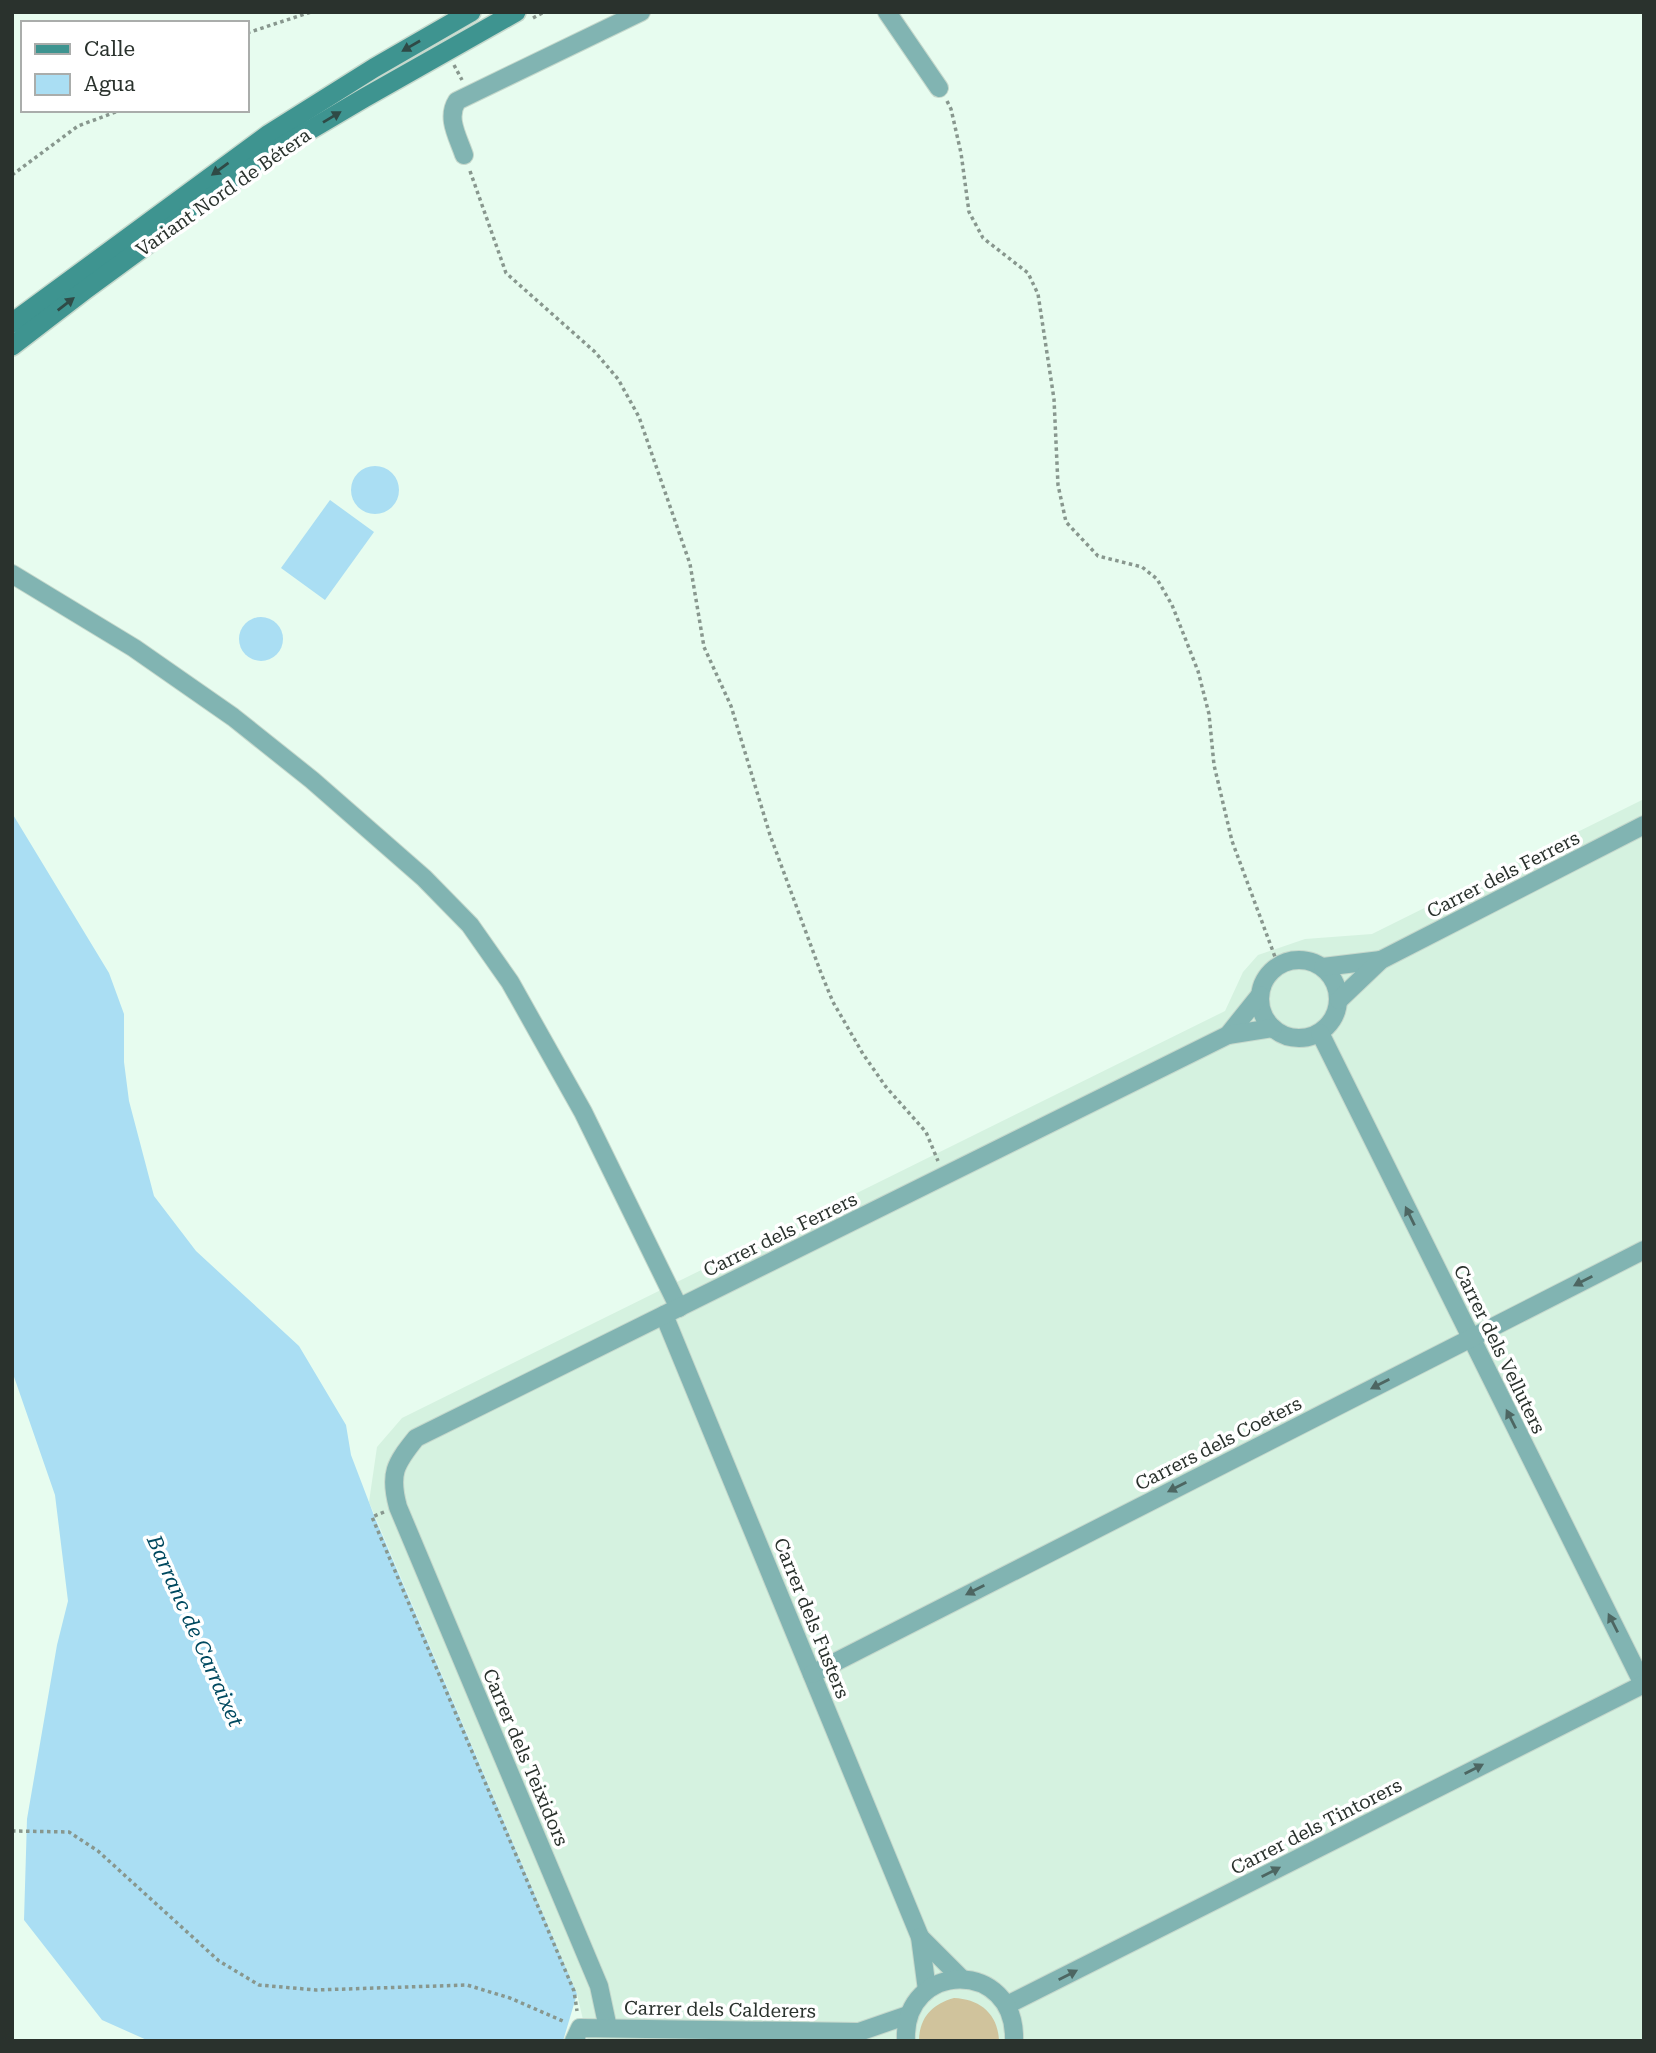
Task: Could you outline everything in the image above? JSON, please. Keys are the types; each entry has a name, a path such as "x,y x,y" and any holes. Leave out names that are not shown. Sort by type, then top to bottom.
{"main road":[{"name":"Variant Nord de Bétera","path":"12,323 269,134 374,68 471,12"},
{"name":"Variant Nord de Bétera","path":"12,346 276,150 516,12"}],"street":[{"path":"464,156 451,118 457,101 641,12"},
{"path":"887,12 939,88"},
{"path":"900,12 939,88"},
{"name":"Carrer dels Fusters","path":"12,573 134,648 233,717 312,780 404,860 470,925 510,982 583,1112 672,1311 812,1674 920,1937 927,1990"},
{"name":"Carrer dels Ferrers","path":"1339,1000 1381,960 1644,825"},
{"path":"1289,960 1313,961 1323,967 1338,988 1339,1000 1330,1025 1320,1033 1296,1038 1273,1028 1263,1013 1260,995 1269,973 1289,960"},
{"name":"Carrer dels Ferrers","path":"1323,967 1381,960"},
{"name":"Carrer dels Ferrers","path":"1227,1035 1260,995"},
{"name":"Carrer dels Ferrers","path":"398,1506 393,1476 399,1459 416,1438 1227,1035 1273,1028"},
{"name":"Carrer dels Velluters","path":"1320,1033 1643,1684"},
{"name":"Carrers dels Coeters","path":"812,1674 1644,1250"},
{"name":"Carrer dels Teixidors","path":"398,1506 599,1986 608,2028"},
{"name":"Carrer dels Tintorers","path":"1007,2006 1643,1684"},
{"name":"Carrer dels Fusters","path":"920,1937 962,1979"},
{"path":"906,2041 908,2015 916,2001 927,1990 944,1981 962,1979 988,1986 1007,2006 1017,2036"},
{"name":"Carrer dels Calderers","path":"577,2034 608,2028 859,2032 908,2015"},
{"name":"Carrer dels Calderers","path":"859,2032 878,2041"}],"path":[{"path":"248,33 311,12"},
{"path":"452,60 468,94"},
{"path":"939,88 951,109 970,212 983,238 1028,273 1038,294 1054,400 1058,485 1066,522 1098,555 1142,567 1157,579 1172,605 1198,671 1209,714 1214,765 1232,841 1278,965"},
{"path":"12,175 78,126 116,112"},
{"path":"464,156 506,273 596,352 618,379 639,417 690,564 704,646 731,706 770,835 821,973 833,1002 871,1065 886,1087 926,1132 944,1176"},
{"path":"398,1506 372,1517 574,1992 577,2034"},
{"path":"12,1831 69,1832 98,1851 219,1961 259,1985 316,1990 467,1985 510,1998 577,2034"}],"shaded area":[{"path":"1644,799 1644,2041 588,2041 577,1994 369,1502 377,1447 402,1418 1225,1011 1243,972 1258,955 1305,939 1372,934"},
{"path":"954,1998 972,2001 986,2010 995,2023 999,2041 919,2041 921,2025 928,2013 939,2004"}],"water":[{"path":"375,466 392,473 399,490 392,507 375,514 358,507 351,490 358,473"},
{"path":"330,500 374,532 325,600 281,568"},
{"path":"261,617 276,624 283,639 276,654 261,661 246,654 239,639 246,624"},
{"name":"Barranc de Carraixet","path":"12,813 109,973 124,1014 124,1062 129,1101 154,1196 196,1251 299,1346 346,1425 351,1455 375,1518 577,1994 563,2041 149,2041 102,2020 24,1920 27,1819 57,1645 68,1601 55,1495 12,1371"}]}
